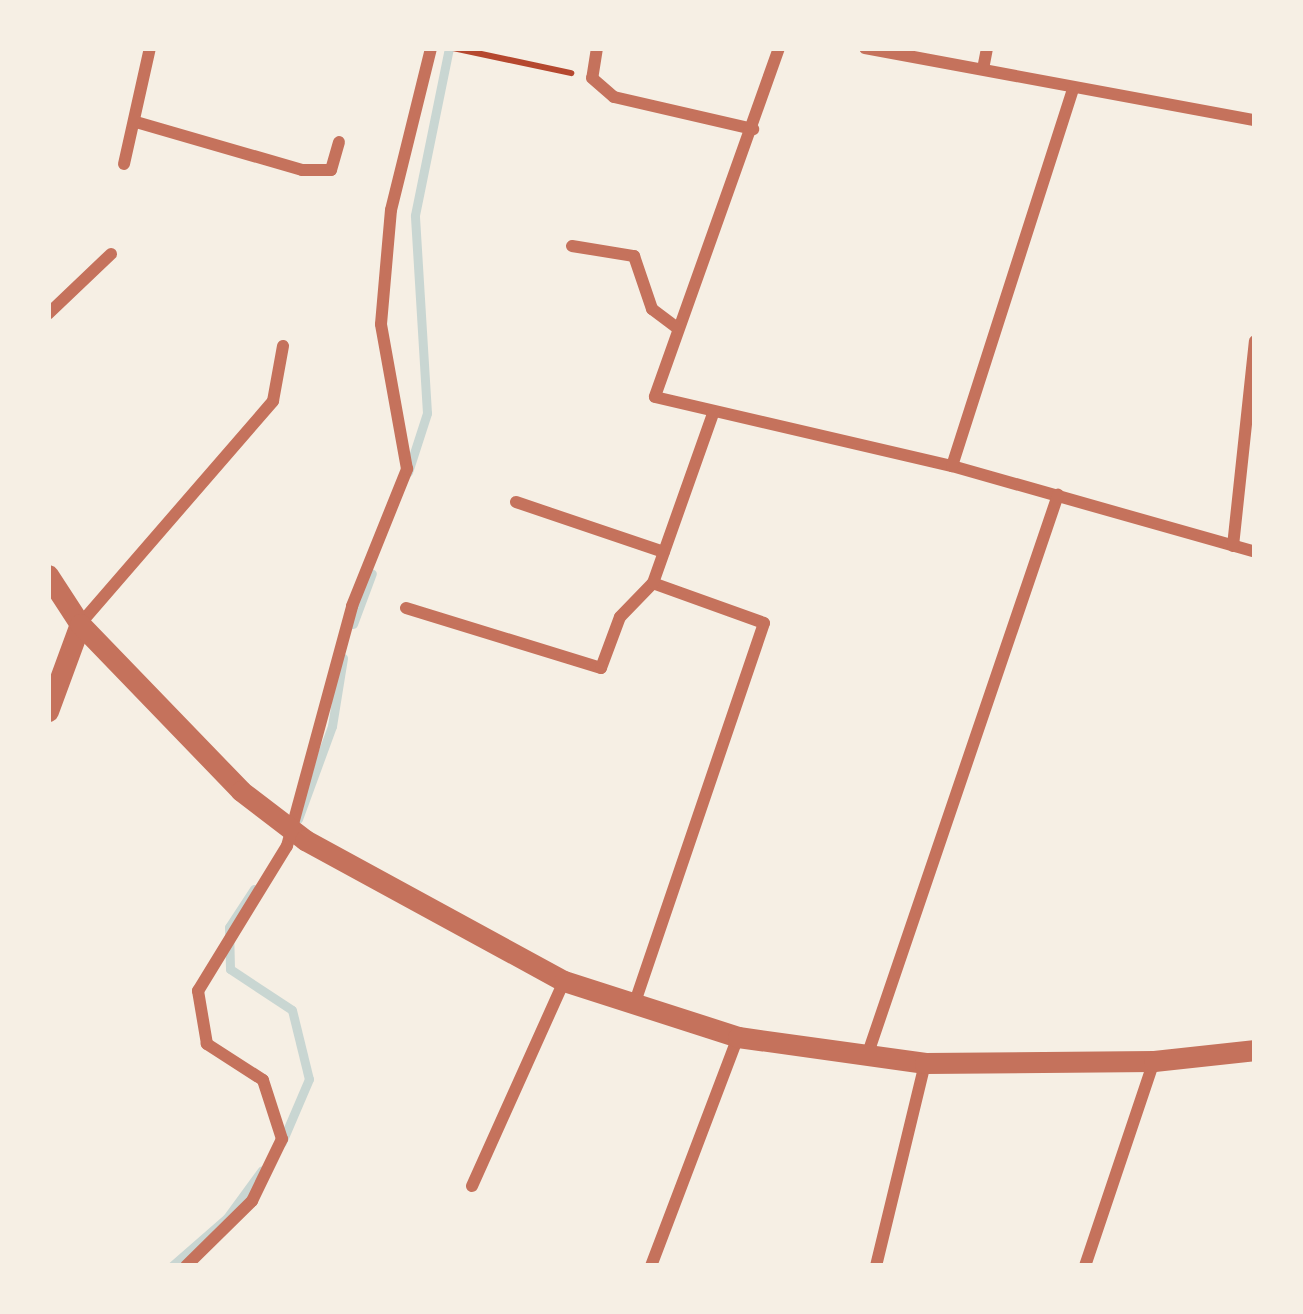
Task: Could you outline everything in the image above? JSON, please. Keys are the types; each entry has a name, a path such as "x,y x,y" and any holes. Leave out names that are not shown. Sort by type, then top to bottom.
{"street":[{"path":"124,164 150,48"},
{"path":"186,1266 252,1201 282,1139 262,1080 207,1044 198,991 287,846 352,606 406,469 381,324 391,210 431,48"},
{"path":"597,48 592,78 614,97 752,129"},
{"path":"779,48 702,277 676,327 655,397 952,466 1255,552"},
{"path":"865,48 1255,120"},
{"path":"983,69 987,48"},
{"path":"952,466 1073,88"},
{"path":"136,122 302,170 331,170 339,142"},
{"path":"572,246 634,256 652,309 676,327"},
{"path":"48,314 111,254"},
{"path":"1233,546 1255,340"},
{"path":"48,711 80,624 273,400 283,346"},
{"path":"406,608 601,668 620,617 653,583 714,411"},
{"path":"867,1056 1058,496"},
{"path":"516,502 664,552"},
{"path":"48,575 80,624 241,791 305,840 565,981 738,1037 925,1064 1154,1060 1255,1050"},
{"path":"635,1002 764,622 653,583"},
{"path":"472,1186 565,981"},
{"path":"651,1266 738,1037"},
{"path":"1085,1266 1154,1060"},
{"path":"876,1266 925,1064"}],"path":[{"path":"453,48 592,78"}],"waterway":[{"path":"408,472 427,413 415,215 449,48"},
{"path":"353,624 372,573"},
{"path":"298,819 332,726 343,658"},
{"path":"254,889 229,927 230,969 292,1010 309,1079 282,1142"},
{"path":"172,1266 227,1218 262,1170"}]}
